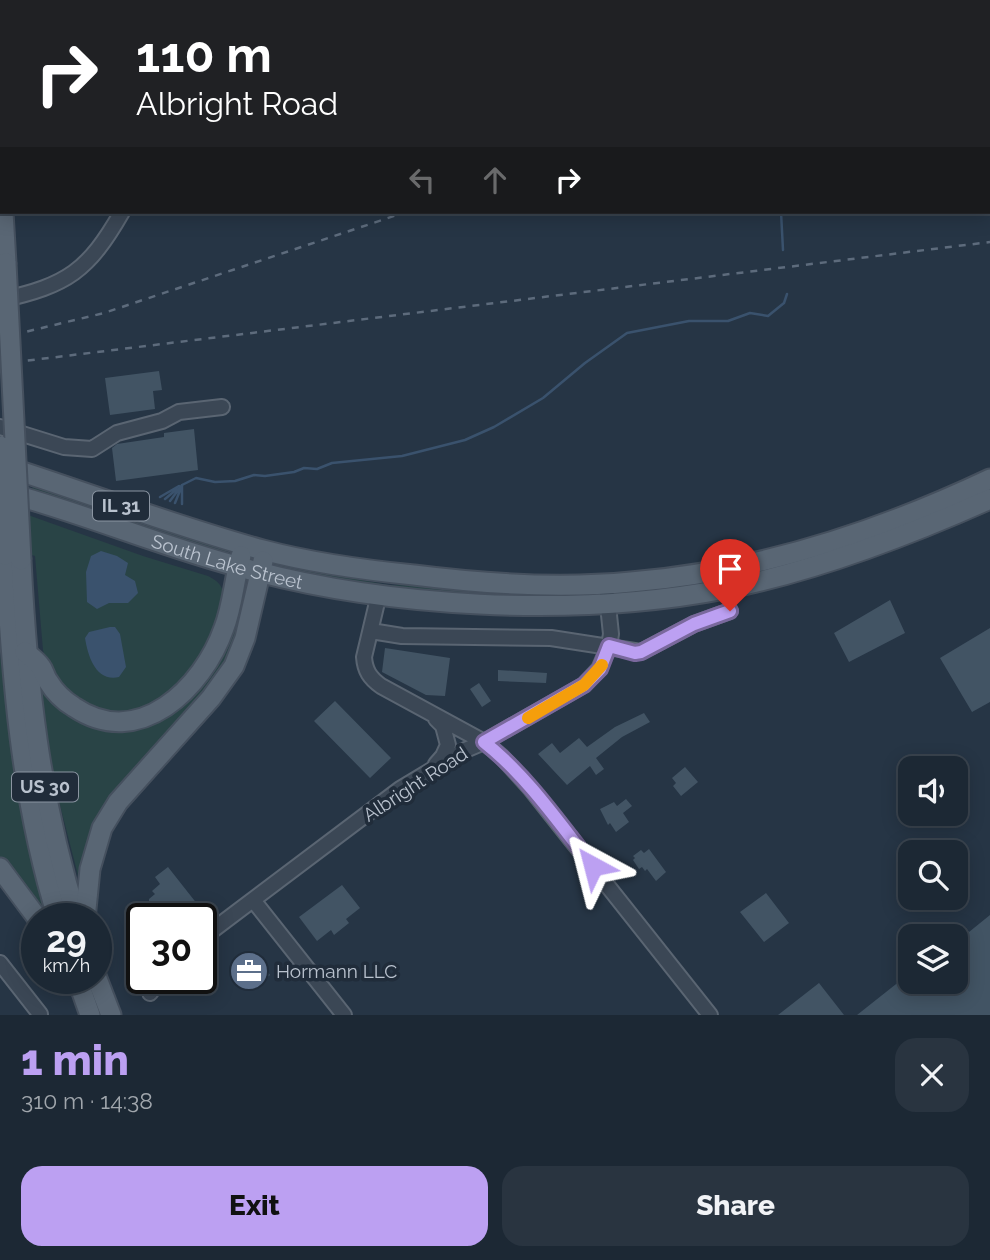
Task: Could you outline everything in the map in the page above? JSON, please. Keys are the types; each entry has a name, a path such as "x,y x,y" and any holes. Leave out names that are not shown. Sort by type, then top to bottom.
{"main road":[{"name":"US 30","path":"3,214 13,558 3,589 24,770 38,844 54,903"},
{"name":"US 30","path":"0,446 42,773 58,849 73,903"},
{"name":"South Lake Street","path":"0,465 163,521 265,551 372,571 607,593"},
{"name":"IL 31","path":"607,593 794,552 887,522 990,479"},
{"name":"South Lake Street","path":"0,490 238,567 379,594"},
{"name":"IL 31","path":"379,594 492,604 607,593 710,591 802,569 878,545 990,499"},
{"path":"25,652 41,667 59,695 83,713 98,718 127,721 154,713 186,692 210,659 225,627 244,544"},
{"path":"87,903 90,869 102,828 118,802 211,698 229,673 245,638 265,551"},
{"path":"0,868 26,903"},
{"path":"82,994 90,1015"},
{"path":"103,994 111,1015"}],"street":[{"path":"0,300 24,295 61,281 81,269 121,214"},
{"path":"0,427 64,447 92,449 117,433 162,421 179,412 222,407"},
{"name":"Albright Road","path":"217,927 430,769 484,742 584,685 600,669 609,646 607,593"},
{"path":"379,594 364,657 367,672 381,686 484,742 502,757 530,788 710,1015"},
{"path":"371,631 402,636 551,638 609,646 635,653 694,624 730,611"},
{"path":"430,713 443,726 448,745 443,756 430,769"},
{"path":"253,900 344,1015"},
{"path":"0,963 42,1012"}],"green space":[{"path":"32,481 228,549 225,556 33,493"},
{"path":"0,505 208,576 221,586 224,603 217,630 201,658 175,691 141,710 120,714 90,706 63,687 53,675 43,650 35,556 0,545"},
{"path":"275,564 388,585 585,590 585,597 549,598 393,590 274,569"},
{"path":"241,587 250,589 239,635 218,678 137,771 80,883 54,782 39,678 90,721 170,711"},
{"path":"0,653 19,786 43,903 34,903 0,859"}],"water":[{"path":"101,551 128,563 125,575 135,581 138,593 128,603 109,603 97,609 87,602 86,572 91,556"},
{"path":"115,627 120,634 126,667 119,677 111,678 104,676 94,666 85,638 89,632"}],"building":[{"path":"159,371 162,390 153,391 155,409 110,415 105,378"},
{"path":"194,429 198,470 116,481 112,448 117,444 164,437 164,433"},
{"path":"890,600 905,633 849,662 834,633"},
{"path":"990,628 990,702 972,712 940,658"},
{"path":"385,648 450,658 445,696 426,695 382,672"},
{"path":"498,670 547,673 546,683 498,681"},
{"path":"479,683 491,701 482,707 470,689"},
{"path":"335,701 391,758 370,778 314,721"},
{"path":"644,713 650,722 622,737 596,758 604,769 596,775 590,766 567,785 538,754 552,743 560,753 579,738 587,747 615,727"},
{"path":"685,767 698,782 681,796 673,786 676,783 672,778"},
{"path":"626,799 632,806 623,813 629,822 616,832 610,823 608,825 600,809 614,802 617,806"},
{"path":"649,849 666,872 656,881 647,869 639,869 633,860 633,856 641,850 644,853"},
{"path":"168,867 196,903 149,903 149,899 155,894 152,891 160,884 155,877"},
{"path":"342,885 360,908 346,919 349,923 334,935 331,930 317,941 299,917"},
{"path":"766,893 789,923 764,942 740,912"},
{"path":"990,915 990,1015 857,1015 898,983 898,994 968,994 969,932"},
{"path":"253,952 270,975 255,987 238,964"},
{"path":"819,983 844,1015 778,1015"}],"waterway":[{"path":"781,214 783,250"},
{"path":"170,501 182,485 196,478 215,482 235,481 254,475 294,472 304,468 317,469 332,463 402,456 465,440 494,427 543,398 627,333 689,321 728,321 750,313 768,316 784,303 787,294"},
{"path":"182,485 182,504"},
{"path":"160,497 179,486"},
{"path":"175,503 181,488"},
{"path":"165,499 177,489"}],"railway":[{"path":"0,338 104,313 400,214"},
{"path":"0,364 990,242"}],"slow traffic":[{"path":"528,718 584,685 602,665"}],"place":[{"name":"Hormann LLC","path":"249,971"}],"route":[{"path":"593,866 530,788 502,757 484,742 584,685 600,669 609,646 641,652 694,624 730,611"}]}
